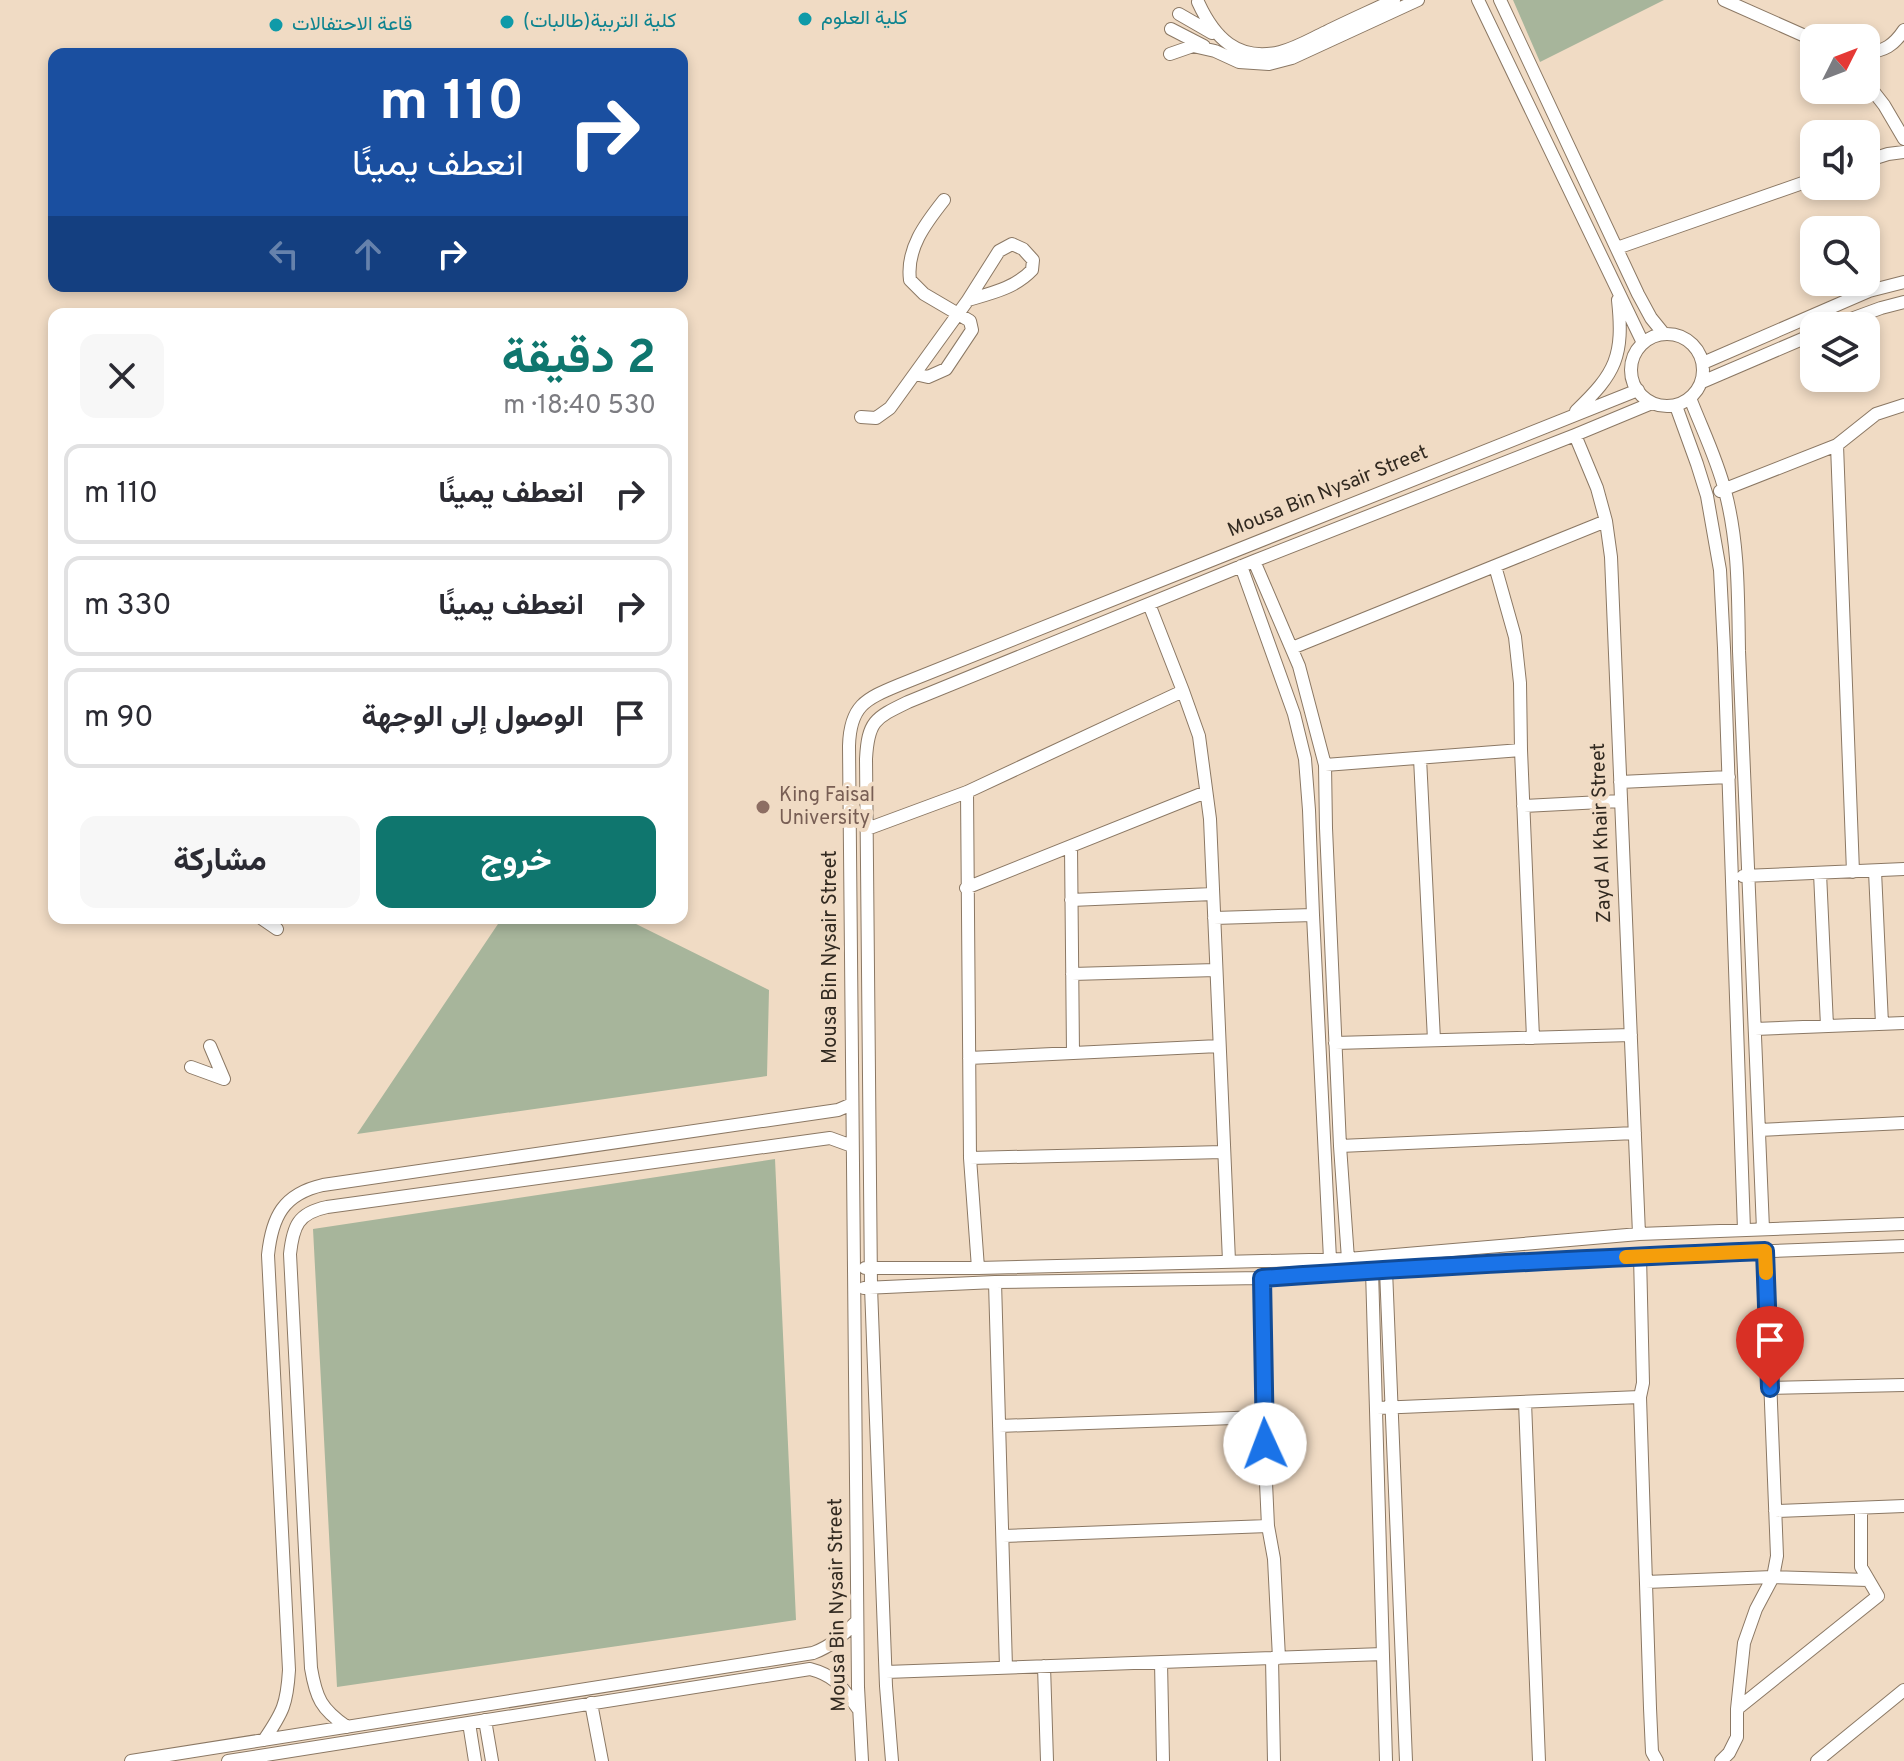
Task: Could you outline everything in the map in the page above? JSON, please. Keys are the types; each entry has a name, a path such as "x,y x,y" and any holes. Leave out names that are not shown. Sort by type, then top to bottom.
{"street":[{"path":"1179,14 1232,47 1252,54 1279,53 1394,0"},
{"path":"1171,29 1239,62 1269,64 1292,58 1418,0"},
{"path":"1500,0 1651,318 1664,334"},
{"path":"1724,0 1800,34"},
{"path":"1478,1 1643,343"},
{"path":"1198,2 1207,23 1218,36"},
{"path":"1880,50 1896,42 1904,30"},
{"path":"1170,54 1193,46 1212,50"},
{"path":"1880,100 1904,139"},
{"path":"1880,157 1904,152"},
{"path":"1617,248 1800,184"},
{"path":"915,374 928,377 946,369 972,330 970,321 924,294 910,280 908,264 919,235 944,200"},
{"path":"861,417 876,418 890,408 968,300 999,251 1012,244 1023,249 1033,260 1032,270 1021,282 968,300"},
{"path":"1703,363 1869,291 1904,282"},
{"path":"1569,417 1612,371 1621,328 1617,289"},
{"path":"1870,312 1904,302"},
{"path":"1664,334 1687,339 1696,347 1703,363 1702,382 1696,393 1676,406 1652,403 1642,396 1631,375 1636,352 1643,343 1664,334"},
{"path":"1702,382 1800,340"},
{"name":"Mousa Bin Nysair Street","path":"862,1761 853,1289 849,729 854,714 873,696 899,685 1638,390"},
{"path":"1690,398 1725,489 1737,571 1763,1229"},
{"name":"Mousa Bin Nysair Street","path":"892,1761 871,1287 867,829 867,739 870,729 876,720 908,702 1652,403"},
{"path":"1707,496 1837,445 1876,414 1904,405"},
{"path":"1676,406 1707,496 1720,570 1744,1230"},
{"name":"Zayd Al Khair Street","path":"1575,435 1597,488 1611,557 1639,1234"},
{"path":"1837,445 1853,872"},
{"path":"1292,648 1606,521"},
{"path":"1254,561 1299,666 1325,765 1335,1043 1348,1259"},
{"path":"1241,566 1294,714 1305,759 1330,1259"},
{"path":"1495,566 1515,637 1520,683 1533,1038"},
{"path":"1149,604 1199,736 1210,819 1229,1261"},
{"path":"867,829 967,792 1183,691"},
{"path":"1325,765 1521,750"},
{"path":"1420,758 1434,1040"},
{"path":"1620,782 1729,777"},
{"path":"967,792 970,1158 978,1268"},
{"path":"966,888 1206,792"},
{"path":"1523,806 1621,801"},
{"path":"1071,847 1073,1053"},
{"path":"1732,877 1904,869"},
{"path":"1875,871 1882,1024"},
{"path":"1820,873 1827,1026"},
{"path":"1312,881 1328,881"},
{"path":"1071,900 1213,894"},
{"path":"1214,918 1313,915"},
{"path":"270,924 277,929"},
{"path":"1072,974 1216,970"},
{"path":"1755,1029 1904,1023"},
{"path":"1335,1043 1631,1035"},
{"path":"191,1067 224,1079 210,1046"},
{"path":"969,1058 1219,1046"},
{"path":"264,1740 280,1716 287,1696 289,1670 268,1255 270,1234 284,1205 307,1188 323,1185 838,1110 852,1104"},
{"path":"1759,1130 1904,1123"},
{"path":"1340,1146 1635,1133"},
{"path":"347,1727 321,1704 315,1692 311,1668 290,1254 292,1236 304,1215 327,1207 830,1138 852,1146"},
{"path":"970,1158 1223,1152"},
{"path":"853,1268 1348,1259 1639,1234 1904,1224"},
{"path":"853,1289 995,1282 1262,1278 1640,1256 1904,1246"},
{"path":"1721,1761 1737,1737 1744,1643 1756,1609 1773,1577 1777,1556 1765,1251"},
{"path":"1640,1256 1643,1383 1640,1397 1646,1582 1652,1752 1657,1761"},
{"path":"1379,1270 1392,1407 1406,1761"},
{"path":"1379,1270 1377,1408 1386,1761"},
{"path":"1262,1278 1263,1417 1268,1526 1274,1559 1274,1761"},
{"path":"995,1282 1006,1668"},
{"path":"1770,1388 1904,1385"},
{"path":"1377,1408 1640,1397"},
{"path":"1525,1402 1539,1761"},
{"path":"999,1426 1263,1417"},
{"path":"1775,1511 1904,1506"},
{"path":"1737,1709 1878,1596 1861,1567 1861,1508"},
{"path":"1003,1536 1268,1526"},
{"path":"1646,1582 1773,1577 1868,1580"},
{"path":"131,1761 813,1653 836,1642 857,1621"},
{"path":"886,1672 1383,1654"},
{"path":"1161,1662 1163,1761"},
{"path":"1044,1666 1047,1761"},
{"path":"228,1761 810,1669 826,1673 838,1681 859,1710"},
{"path":"1817,1761 1904,1690"},
{"path":"591,1703 602,1761"},
{"path":"485,1720 492,1761"},
{"path":"469,1723 475,1761"}],"green space":[{"path":"1513,0 1664,0 1540,62"},
{"path":"498,924 636,924 769,990 767,1076 357,1134"},
{"path":"775,1159 796,1620 337,1687 313,1229"}],"slow traffic":[{"path":"1626,1257 1765,1251 1766,1273"}],"place":[{"name":"كلية العلوم","path":"805,19"},
{"name":"(كلية التربية(طالبات","path":"507,22"},
{"name":"قاعة الاحتفالات","path":"276,25"},
{"name":"King Faisal University","path":"763,807"}],"route":[{"path":"1265,1444 1262,1278 1765,1251 1770,1388"}]}
